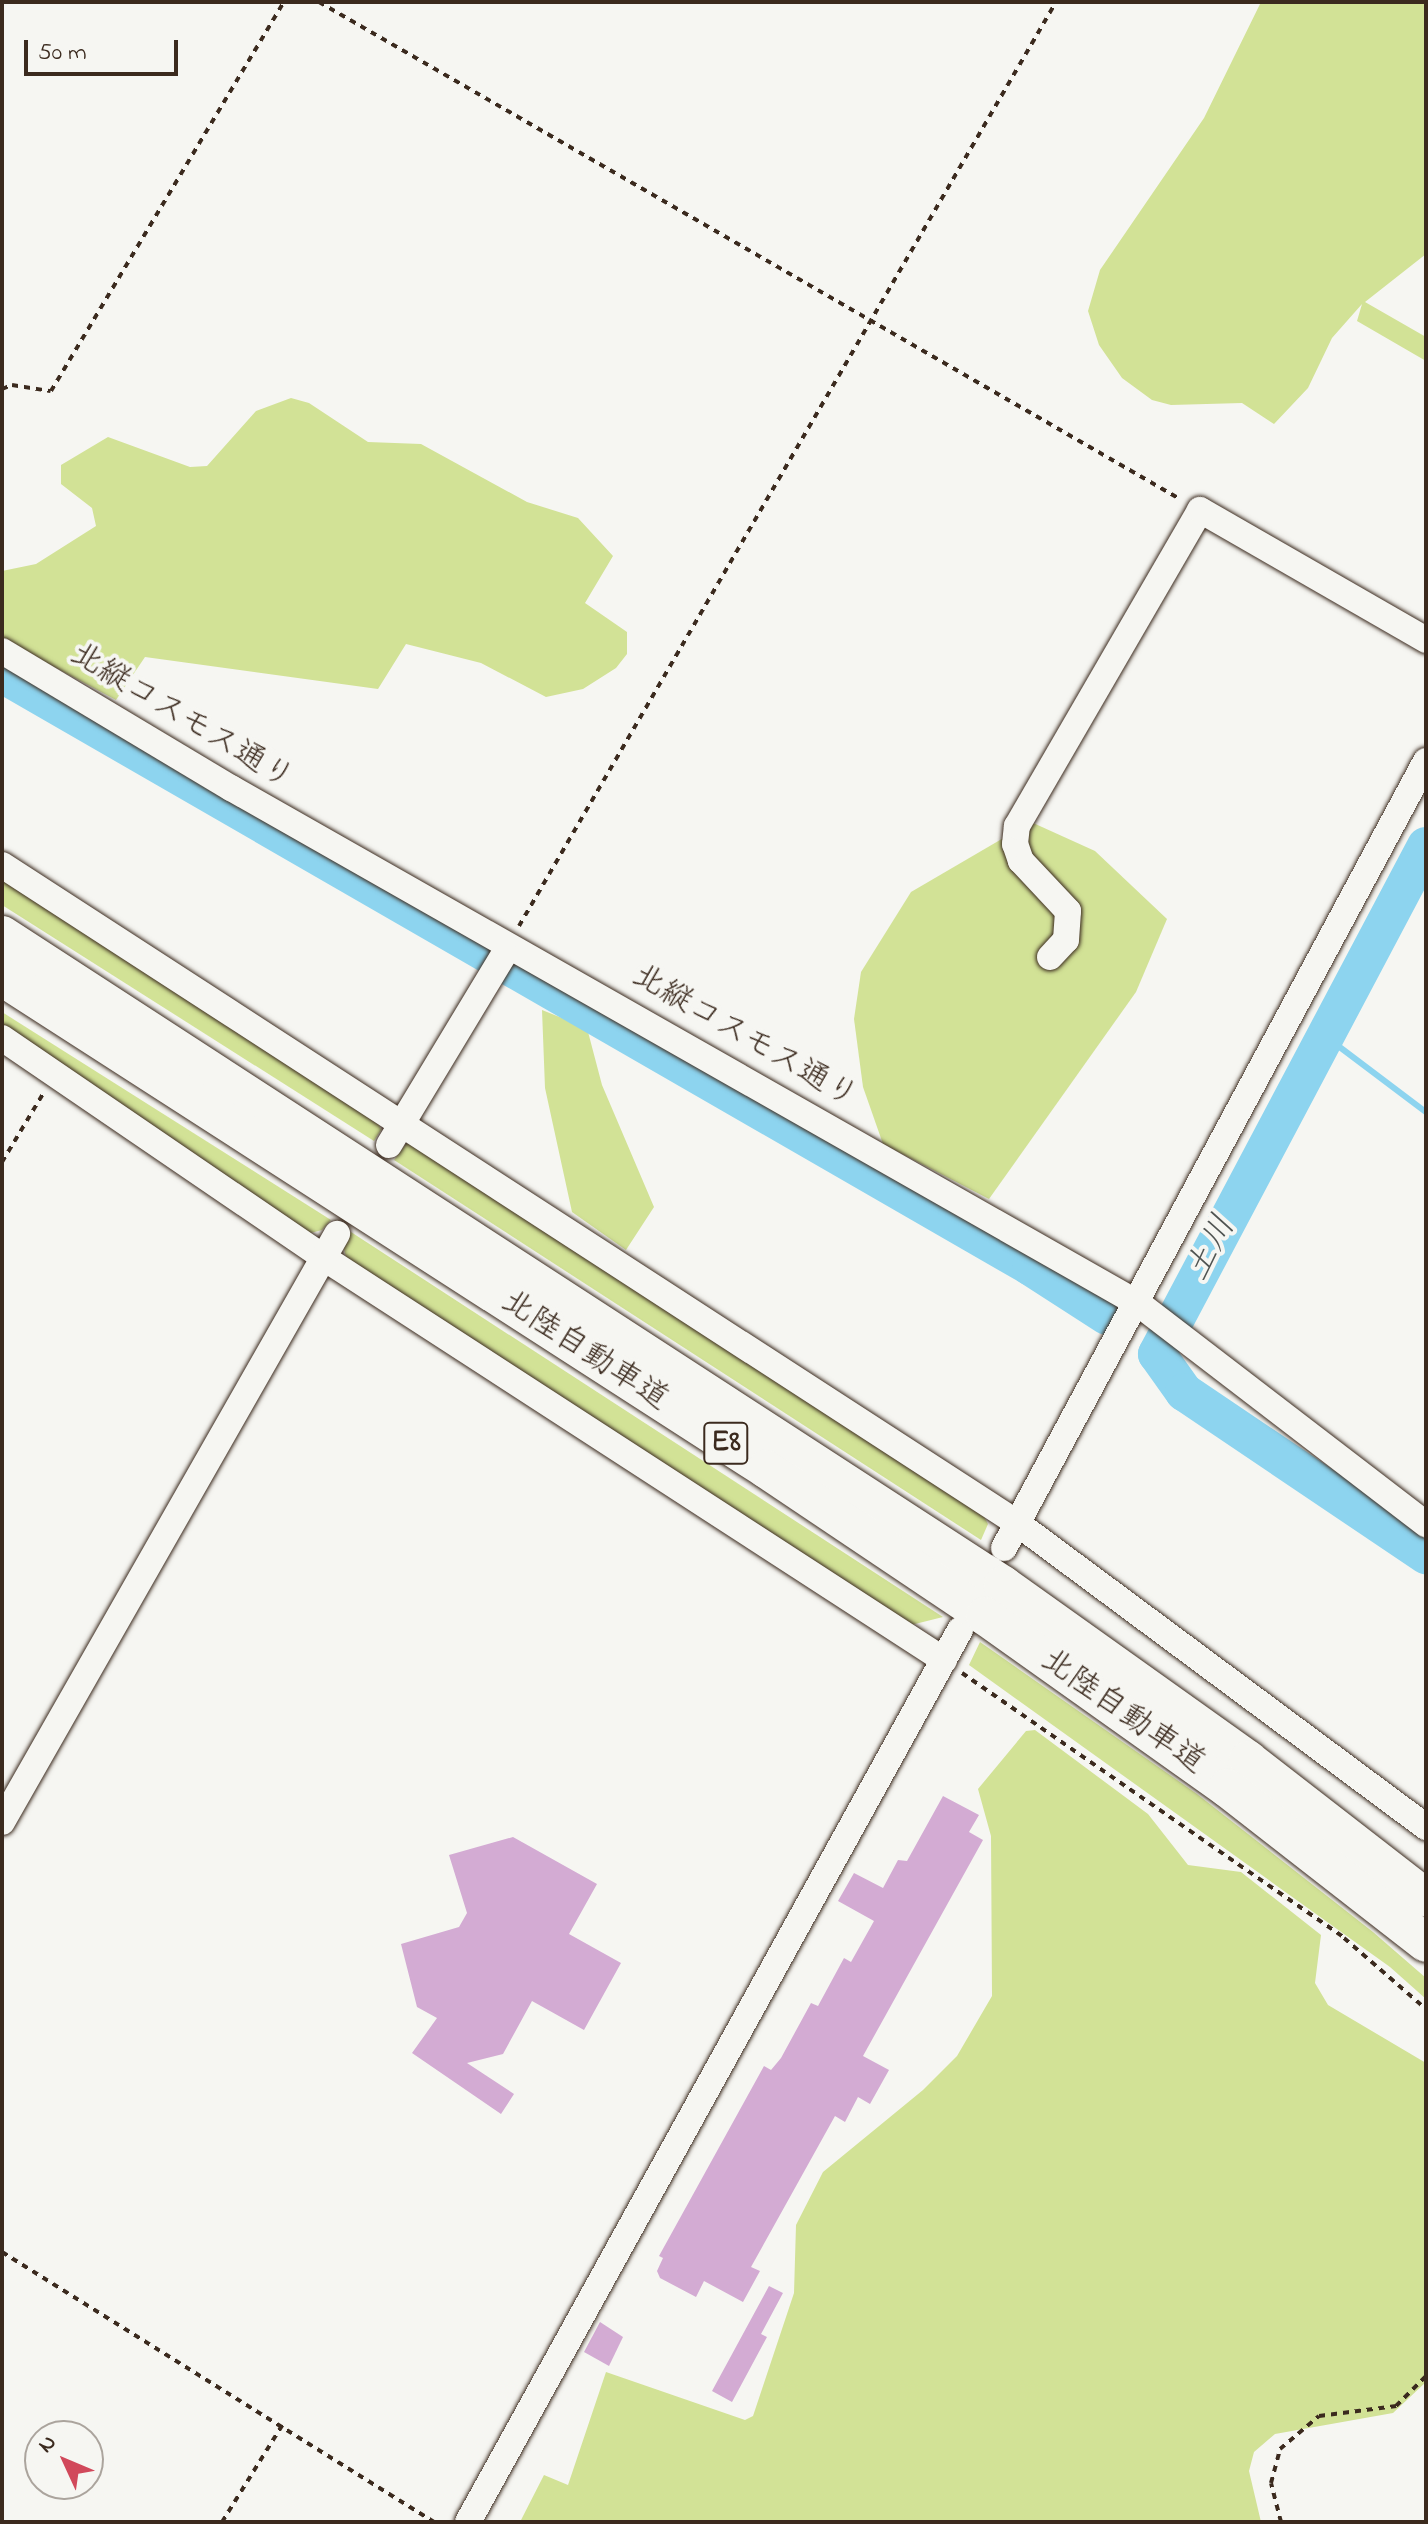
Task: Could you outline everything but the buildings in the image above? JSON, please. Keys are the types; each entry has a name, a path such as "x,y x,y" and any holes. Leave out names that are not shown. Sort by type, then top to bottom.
{"highway":[{"name":"北陸自動車道","path":"2,935 990,1577 1248,1760 1426,1898"},
{"name":"北陸自動車道","path":"2,977 766,1469 985,1616 1227,1788 1426,1943"}],"street":[{"path":"1050,957 1066,940 1068,911 1021,861 1015,844 1017,826 1200,510 1426,640"},
{"name":"北縦コスモス通り","path":"2,651 503,955 1143,1307 1426,1524"},
{"path":"1004,1548 1143,1307 1426,761"},
{"path":"2,865 405,1122 1017,1523 1426,1827"},
{"path":"389,1145 503,955"},
{"path":"2,1038 324,1258 944,1660"},
{"path":"2,1822 337,1234"},
{"path":"468,2522 960,1630"}],"path":[{"path":"2,389 12,385 51,391 284,2"},
{"path":"319,2 1200,510"},
{"path":"503,955 1056,2"},
{"path":"2,1162 56,1072"},
{"path":"944,1660 1344,1938 1426,2009"},
{"path":"2,2252 283,2424 434,2522"},
{"path":"1281,2522 1271,2483 1280,2449 1319,2416 1396,2406 1426,2376"},
{"path":"222,2522 283,2424"}],"green space":[{"path":"1261,2 1426,2 1426,254 1365,302 1426,337 1426,361 1357,321 1362,304 1332,338 1308,388 1274,424 1242,403 1171,405 1152,400 1122,378 1099,345 1088,311 1100,270 1204,118"},
{"path":"291,398 309,403 368,442 421,444 527,502 578,518 613,556 585,603 627,632 627,654 616,668 583,689 546,697 481,663 406,644 378,689 145,657 116,700 2,639 2,571 36,564 96,526 92,508 61,484 61,465 108,437 190,467 207,466 256,411"},
{"path":"1031,822 1095,851 1167,919 1136,992 989,1199 883,1144 863,1087 854,1019 861,972 911,892"},
{"path":"2,877 373,1109 381,1130 374,1141 2,905"},
{"path":"542,1010 587,1028 602,1085 654,1207 626,1250 572,1212 545,1088"},
{"path":"2,1012 331,1220 322,1230 303,1235 2,1045"},
{"path":"425,1143 976,1502 988,1524 981,1540 394,1160 406,1144"},
{"path":"351,1232 943,1617 907,1626 347,1261 343,1245"},
{"path":"980,1642 1197,1794 1373,1932 1426,1978 1426,1999 1390,1967 969,1665"},
{"path":"1035,1730 1148,1814 1188,1865 1241,1872 1321,1935 1315,1983 1328,2005 1426,2063 1426,2382 1393,2413 1275,2434 1254,2452 1249,2471 1261,2522 520,2522 544,2475 568,2485 606,2372 745,2420 753,2416 794,2293 796,2225 823,2172 923,2090 957,2056 992,1996 991,1836 978,1789 1026,1731"}],"waterway":[{"path":"2,674 1031,1267 1107,1316"},
{"name":"土川","path":"1426,846 1157,1354 1184,1392 1426,1555"},
{"path":"1325,1036 1426,1112"}]}
